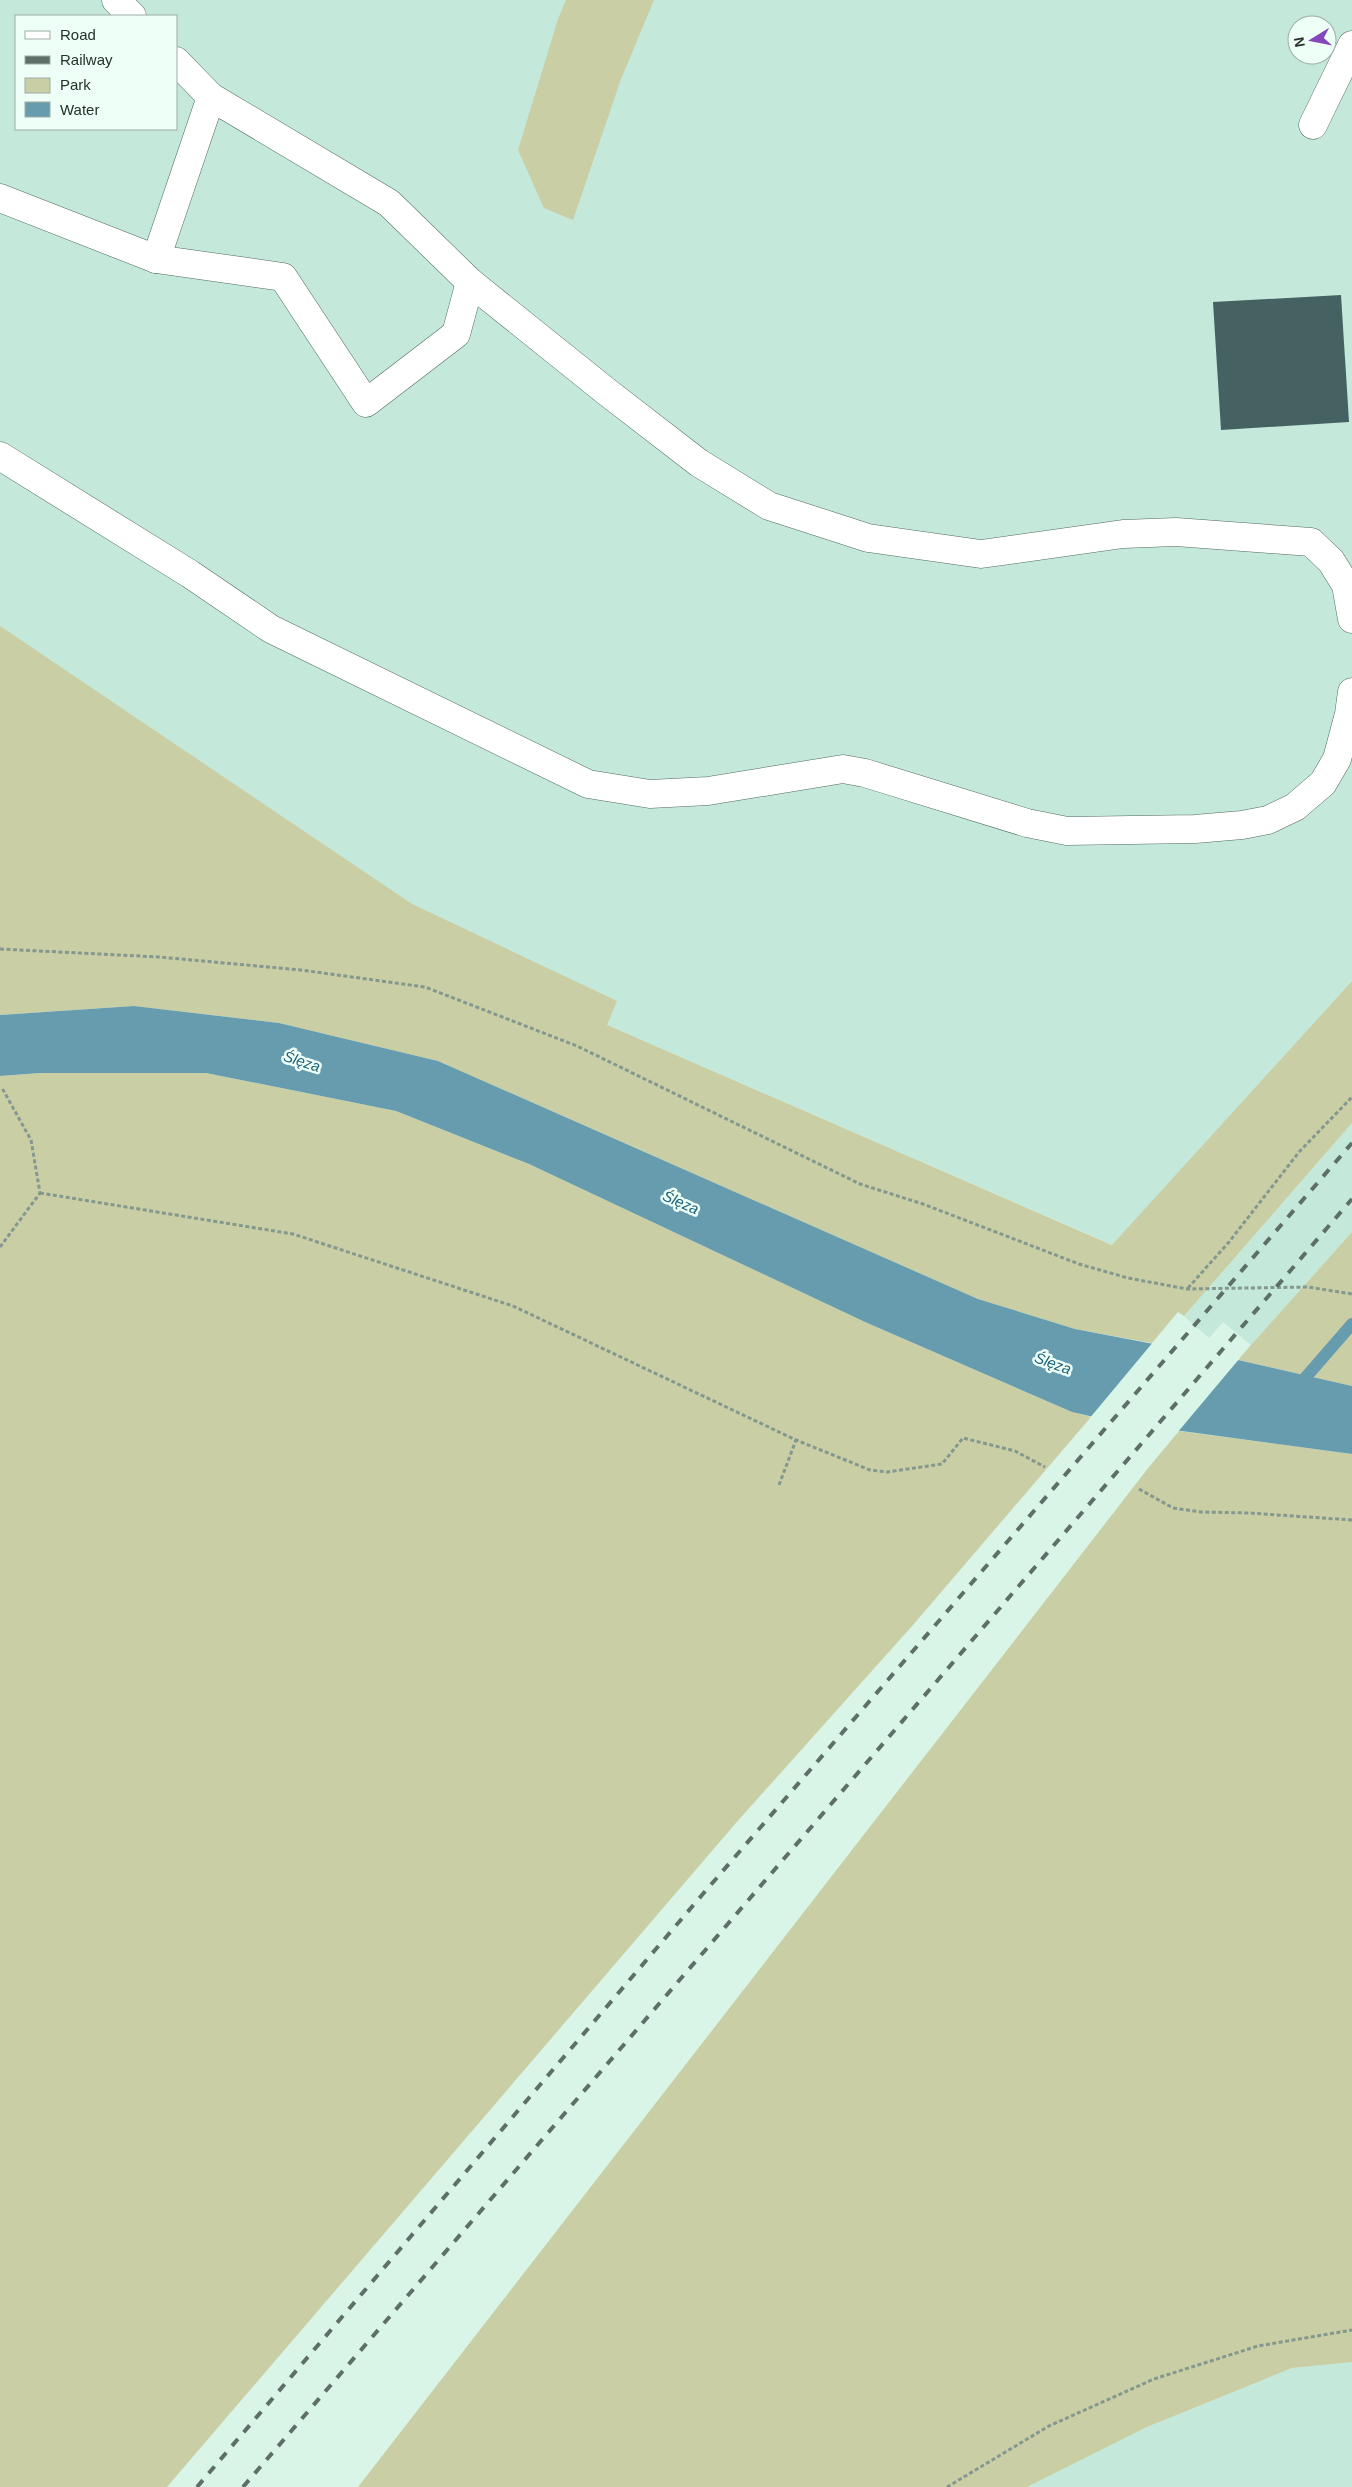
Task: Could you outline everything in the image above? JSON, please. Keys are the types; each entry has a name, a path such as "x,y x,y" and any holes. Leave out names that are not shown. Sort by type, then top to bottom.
{"lane":[{"path":"116,0 131,15"},
{"path":"1313,124 1352,45"},
{"path":"178,63 211,97 389,203 470,282 607,392 699,463 769,506 868,538 982,554 1123,534 1176,532 1310,542 1331,560 1346,585 1352,620"},
{"path":"156,259 211,97"},
{"path":"0,198 156,259 283,276 366,403 456,334 470,282"},
{"path":"0,456 190,574 271,629 588,784 650,794 708,791 843,769 865,773 1027,823 1067,831 1196,829 1242,825 1268,820 1295,807 1323,783 1337,759 1349,714 1352,692"}],"path":[{"path":"0,949 159,957 301,970 425,987 576,1046 860,1184 923,1204 1079,1264 1128,1278 1188,1289 1308,1287 1352,1294"},
{"path":"0,1247 40,1193 31,1140 2,1088"},
{"path":"1188,1289 1229,1242 1299,1152 1352,1097"},
{"path":"40,1193 293,1234 513,1306 796,1440 870,1470 887,1472 942,1464 963,1438 1015,1451 1045,1467"},
{"path":"779,1485 796,1440"},
{"path":"1139,1489 1173,1508 1192,1511 1352,1520"},
{"path":"947,2487 1049,2426 1154,2379 1258,2346 1352,2330"}],"shaded area":[{"path":"0,0 1352,0 1352,981 1113,1245 606,1025 0,654"},
{"path":"1352,1123 1352,1232 1251,1345 1223,1322 1209,1338 1184,1316"},
{"path":"1352,2362 1352,2487 1027,2487 1147,2427 1292,2368"}],"green space":[{"path":"566,0 654,0 621,79 573,220 544,208 518,150 558,19"},
{"path":"0,626 412,904 617,1001 607,1025 1112,1245 1352,981 1352,1123 1184,1316 1178,1312 1152,1343 1075,1329 978,1299 438,1061 279,1023 134,1006 0,1015"},
{"path":"40,1073 206,1073 396,1111 529,1164 865,1322 1072,1412 1091,1417 913,1625 735,1824 167,2487 0,2487 0,1076"},
{"path":"1352,1232 1352,1386 1238,1360 1251,1345"},
{"path":"1179,1431 1352,1454 1352,2362 1292,2368 1147,2427 1027,2487 358,2487 1149,1467"}],"water":[{"name":"Ślęza","path":"134,1006 279,1023 438,1061 978,1299 1075,1329 1238,1360 1352,1386 1352,1454 1115,1422 1072,1412 865,1322 529,1164 396,1111 206,1073 40,1073 0,1076 0,1015"}],"pier":[{"path":"1154,1341 1240,1358 1177,1433 1114,1425 1089,1419"}],"building":[{"path":"1341,295 1349,422 1221,430 1213,302"}],"waterway":[{"path":"1299,1393 1306,1377 1352,1324"}],"railway":[{"path":"197,2487 702,1895 1352,1143"},
{"path":"243,2487 1352,1199"}]}
